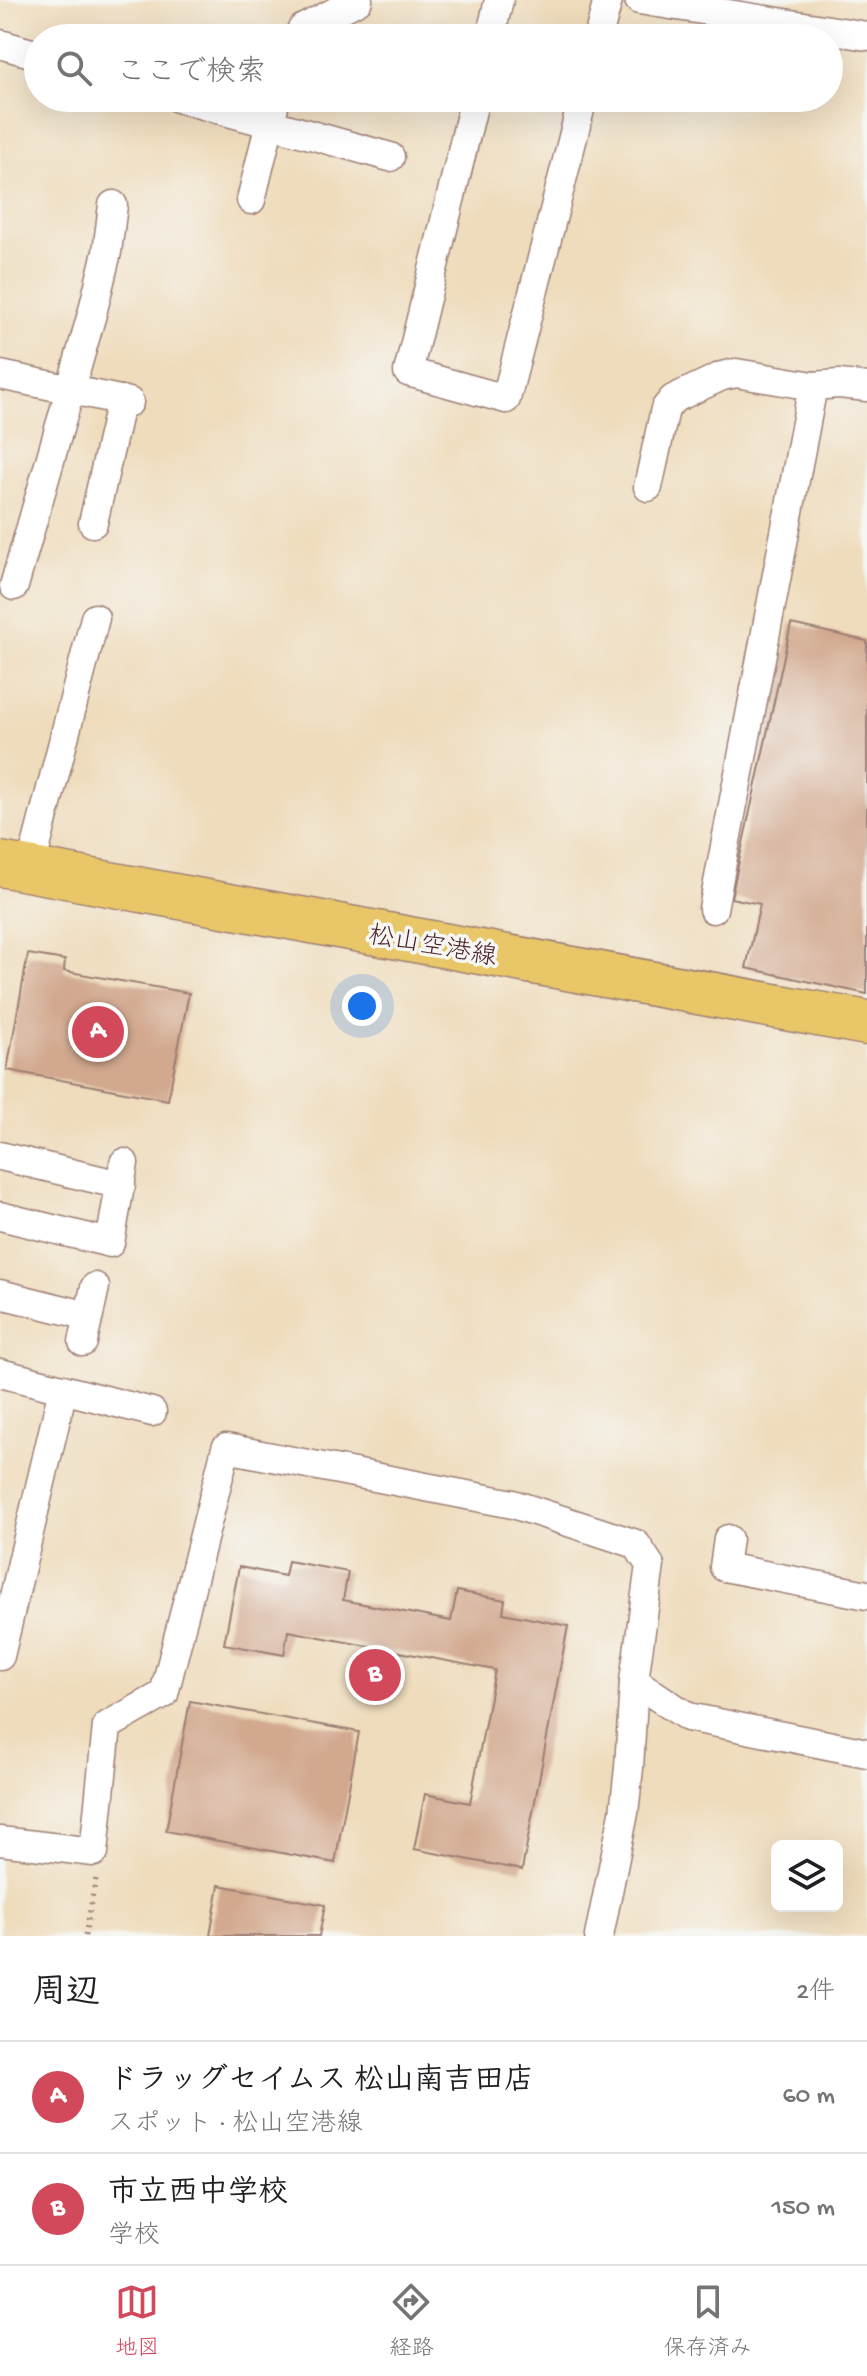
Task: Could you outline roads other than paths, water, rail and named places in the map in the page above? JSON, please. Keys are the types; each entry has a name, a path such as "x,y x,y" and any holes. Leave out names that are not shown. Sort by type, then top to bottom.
{"main road":[{"name":"松山空港線","path":"15,867 867,1023"}],"street":[{"path":"312,24 358,0"},
{"path":"493,24 499,0"},
{"path":"602,24 608,0"},
{"path":"639,0 791,24"},
{"path":"843,32 867,36"},
{"path":"0,46 24,52"},
{"path":"251,200 272,112"},
{"path":"275,112 390,157"},
{"path":"472,112 408,372 506,399 579,112"},
{"path":"14,586 95,302 107,252 113,205"},
{"path":"648,487 665,409 673,399 722,376 736,373 813,386 839,384 867,387"},
{"path":"0,375 125,401 93,523"},
{"path":"713,909 813,386"},
{"path":"15,867 95,618"},
{"path":"0,1156 122,1174 110,1243 0,1216"},
{"path":"0,1294 86,1329 95,1287"},
{"path":"0,1373 152,1412"},
{"path":"0,1656 63,1389"},
{"path":"0,1841 94,1852 107,1726 164,1694 226,1448 513,1504 636,1544 650,1565 634,1681 624,1813 599,1936"},
{"path":"728,1539 724,1567 867,1595"},
{"path":"634,1681 688,1717 867,1753"}],"place":[{"name":"ドラッグセイムス 松山南吉田店","path":"98,1032"},
{"name":"市立西中学校","path":"375,1675"}]}
